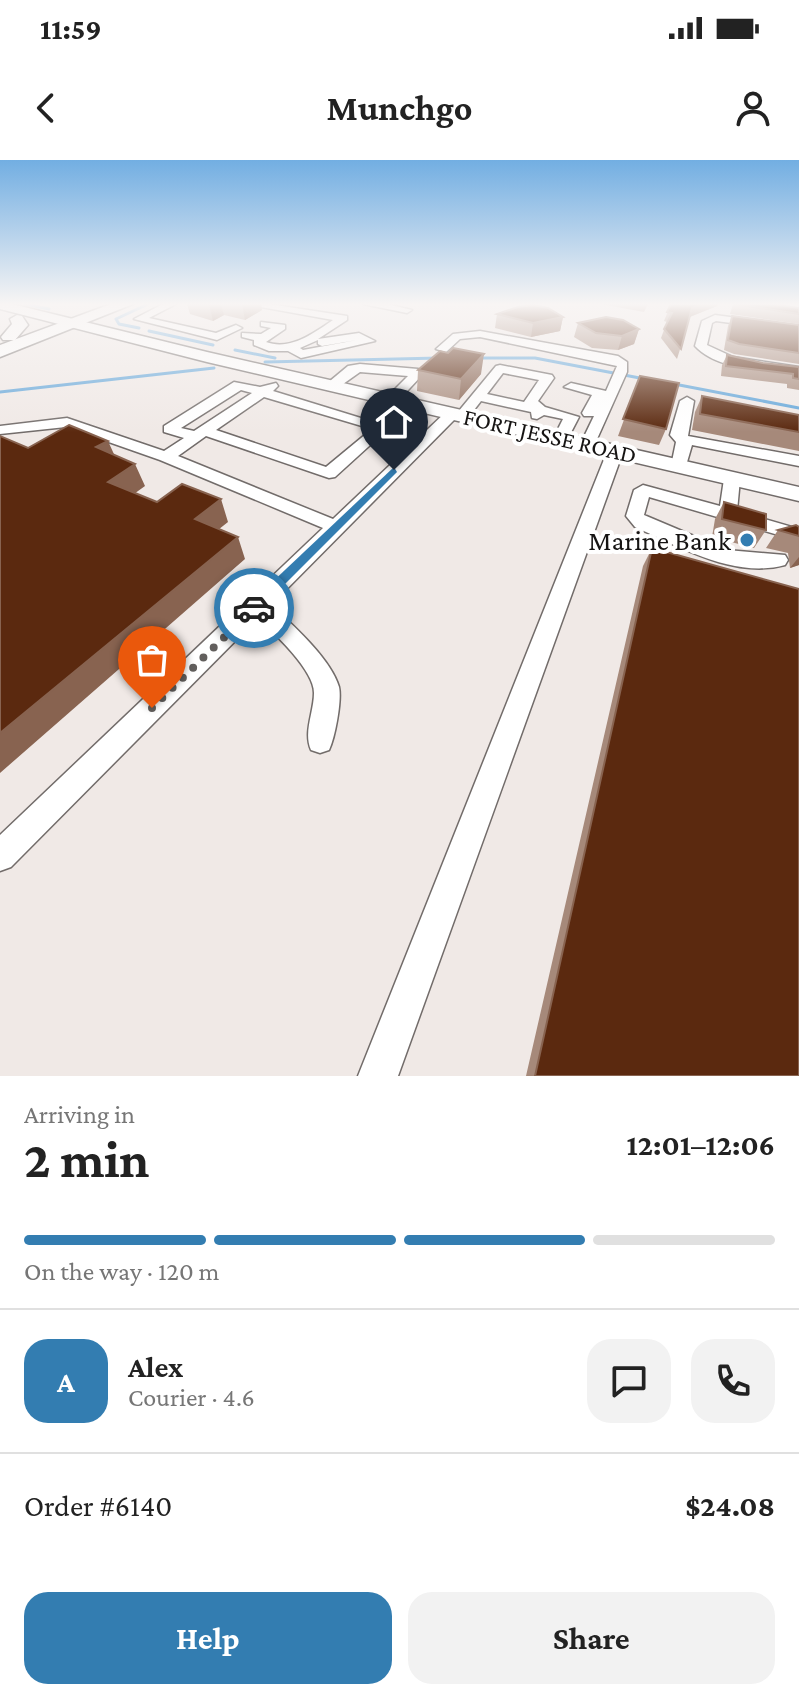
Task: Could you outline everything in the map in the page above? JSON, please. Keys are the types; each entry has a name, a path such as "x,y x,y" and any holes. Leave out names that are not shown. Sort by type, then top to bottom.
{"main road":[{"name":"FORT JESSE ROAD","path":"145,347 181,356 207,357"},
{"name":"FORT JESSE ROAD","path":"168,347 799,494"}],"street":[{"path":"207,357 225,347"},
{"path":"274,347 292,348 296,353 341,347"},
{"path":"553,347 612,357 623,365 588,445"},
{"path":"702,347 720,357 799,371"},
{"path":"331,386 356,368 418,373 391,400"},
{"path":"0,856 336,527 478,396 500,369 547,378 531,402 540,410"},
{"path":"166,457 286,375"},
{"path":"239,385 262,391 383,427 329,473 200,434 169,429 239,385"},
{"path":"478,396 586,418 600,393 571,387"},
{"path":"687,401 678,435 684,441 708,442 799,461"},
{"path":"527,431 540,410"},
{"path":"561,439 572,417"},
{"path":"0,430 67,422 166,457 336,527"},
{"path":"679,466 684,441"},
{"path":"378,1076 615,452"},
{"path":"728,513 732,479"},
{"path":"778,560 752,562 729,557 642,523 635,516 643,490 799,535"},
{"path":"257,605 299,643 327,689 320,741"}],"building":[{"path":"757,347 799,347 799,353"},
{"path":"453,348 484,354 461,379 418,370 440,351 448,353"},
{"path":"727,355 799,367 799,379 793,378 793,374 726,366"},
{"path":"640,376 679,383 666,429 623,419"},
{"path":"702,396 799,415 799,432 700,414"},
{"path":"69,425 108,441 96,447 135,464 108,482 157,502 182,484 221,499 195,519 238,537 0,733 0,436 28,448"},
{"path":"724,502 766,514 766,530 722,519"},
{"path":"796,525 799,536 778,530"},
{"path":"652,548 799,589 799,1076 535,1076"}],"waterway":[{"path":"235,350 275,358"},
{"path":"265,362 439,358"},
{"path":"477,358 535,358 645,379"},
{"path":"0,392 214,368"},
{"path":"674,384 799,408"}],"way so far":[{"path":"152,708 254,608"}],"place":[{"name":"Marine Bank","path":"747,540"}],"route":[{"path":"254,608 394,470"}]}
